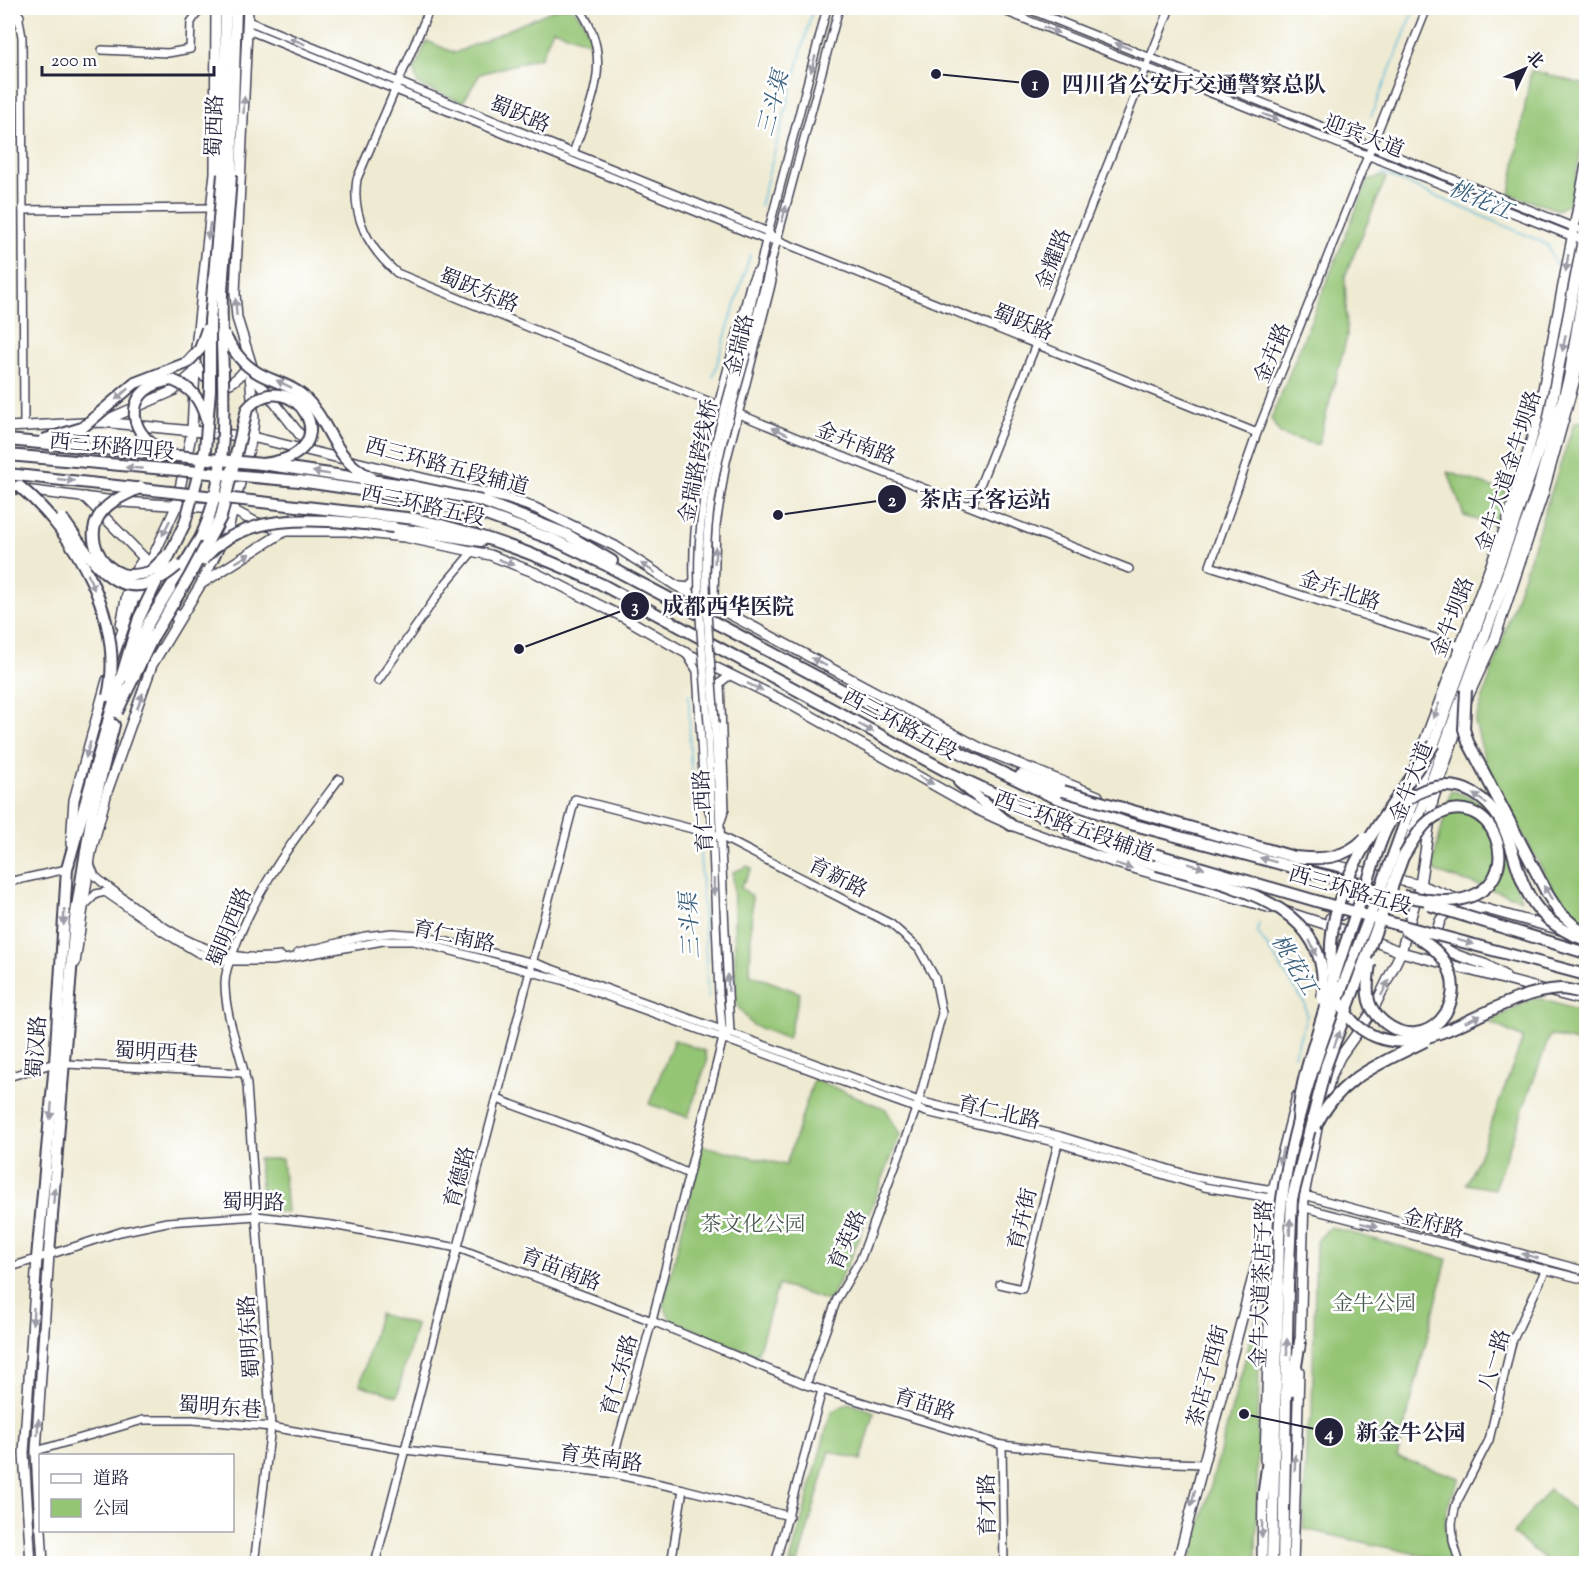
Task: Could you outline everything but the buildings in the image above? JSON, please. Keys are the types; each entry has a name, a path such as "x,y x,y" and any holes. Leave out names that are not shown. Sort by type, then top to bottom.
{"highway":[{"name":"蜀西路","path":"223,174 226,8"},
{"name":"蜀西路","path":"223,174 234,135 236,8"},
{"path":"234,135 240,163"},
{"path":"111,718 139,618 185,524 214,431 210,321 223,174"},
{"path":"111,718 137,647 160,603 201,537 215,488 225,402 222,294 223,174"},
{"name":"金牛大道金牛坝路","path":"1478,621 1548,422 1586,233"},
{"name":"金牛大道金牛坝路","path":"1490,626 1533,504 1569,378 1587,275"},
{"path":"30,442 56,438 82,428 135,383 187,363 200,349 210,321"},
{"path":"223,333 241,361 258,373 290,386 312,405 345,461 381,482"},
{"path":"167,453 144,439 135,422 137,403 150,387 172,380 188,387 198,398 214,431"},
{"path":"111,718 153,637 221,517 248,409 256,399 267,394 276,394 291,400 304,410 310,430 308,441 294,457 281,462 262,464"},
{"path":"8,440 74,448 167,453 262,464 381,482 482,501 566,534 612,561 633,579"},
{"name":"西三环路四段","path":"8,456 213,475"},
{"name":"西三环路四段","path":"8,474 207,494"},
{"name":"西三环路五段","path":"213,475 299,481 422,499 486,515 544,537 633,579 965,755 1049,795 1127,823 1403,896 1587,953"},
{"path":"11,486 52,507 93,562 119,582 132,586 163,577 177,566 201,537"},
{"path":"11,486 42,506 57,522 88,575 105,620 112,654 111,718"},
{"path":"142,487 109,504 98,517 94,531 95,546 102,560 112,569 124,574 150,572 166,556 185,524"},
{"name":"西三环路五段","path":"207,494 415,519 462,529 509,545 601,584 950,773 1053,821 1120,844 1392,923 1587,975"},
{"path":"189,577 210,551 244,530 279,523 309,522 393,527 509,545"},
{"name":"金牛大道","path":"1360,945 1478,621"},
{"name":"金牛大道","path":"1371,952 1403,857 1490,626"},
{"path":"1466,690 1464,729 1474,756 1548,895 1559,912 1587,938"},
{"name":"蜀汉路","path":"49,1254 61,1064 68,864 99,748 111,718"},
{"name":"蜀汉路","path":"37,1258 71,981 75,919 84,854 111,718"},
{"path":"1434,744 1376,827 1354,865 1338,904 1330,953 1336,994 1353,1022 1377,1037 1394,1042 1410,1041 1441,1033"},
{"path":"965,755 1063,791 1294,857 1317,859 1346,853 1376,827"},
{"path":"950,773 1011,825"},
{"path":"1298,1122 1299,1093 1338,962 1388,827 1401,806 1414,794 1429,789 1456,787 1471,792 1486,802 1505,832 1524,887 1534,905 1558,929 1587,938"},
{"path":"1403,857 1429,821 1453,810 1470,811 1484,819 1494,830 1502,856 1496,873 1487,885 1473,895 1458,900 1439,901 1403,896"},
{"path":"1053,821 1094,845 1252,892 1273,903 1293,918 1306,934 1322,970 1323,986 1317,1035"},
{"path":"1371,952 1367,988 1370,1004 1377,1016 1402,1032 1415,1033 1428,1030 1439,1023 1452,1003 1454,989 1452,976 1436,951 1392,923"},
{"name":"金牛大道茶店子路","path":"1283,1563 1286,1426 1282,1199 1298,1122 1317,1060 1360,945"},
{"name":"金牛大道茶店子路","path":"1272,1563 1277,1383 1283,1286 1292,1199 1326,1066 1371,952"},
{"path":"1305,1146 1334,1095 1351,1081 1441,1033 1538,992 1562,989 1587,994"},
{"path":"1286,1426 1300,1341"},
{"path":"1263,1498 1277,1383"}],"main road":[{"name":"蜀西路","path":"216,8 223,174"},
{"name":"蜀西路","path":"248,8 235,294 237,318 249,364"},
{"name":"金牛坝路","path":"1356,934 1374,876 1513,503 1537,421 1553,347 1572,232 1587,165"},
{"path":"68,864 74,800 119,637 147,560 176,507 192,431 196,348 211,208 223,174"},
{"path":"1293,1563 1304,1195 1319,1118 1331,1076 1356,1032 1372,1012 1401,952 1420,885 1433,800 1467,699 1495,638 1543,494 1566,411 1587,312"},
{"path":"196,368 209,382 220,386 232,384 240,378 249,364"},
{"path":"71,981 90,864 107,792 152,665 177,620 201,585 228,529 231,509 252,437 254,418 249,364"},
{"path":"249,364 256,379 312,450"},
{"path":"8,427 102,422 173,392 196,368"},
{"path":"1556,423 1566,411"},
{"name":"西三环路五段辅道","path":"102,422 214,431 252,437 484,491 535,508 615,546 675,585 722,611 954,734 1023,767 1152,814 1341,869 1420,885 1492,910 1587,938"},
{"name":"西三环路五段辅道","path":"11,486 176,507 231,509 255,522 285,531 347,531 393,536 473,551 536,573 686,653 788,703 978,810 1011,825 1116,863 1304,917 1401,952 1587,1001"},
{"path":"1513,503 1527,486"},
{"path":"1533,504 1543,494"},
{"path":"85,497 147,560"},
{"path":"201,585 285,531"},
{"path":"119,637 125,593 130,579 147,560"},
{"path":"134,598 152,593 161,597 175,609 177,620"},
{"path":"1304,917 1337,918 1348,911 1354,902 1357,886 1354,879 1341,869"},
{"path":"1492,910 1452,910 1445,914 1439,929 1441,945 1448,952 1486,965 1513,981"},
{"path":"1262,1563 1273,1194 1301,1084 1346,961"},
{"name":"金府路","path":"1273,1194 1304,1195"},
{"name":"茶店子西街","path":"1177,1563 1202,1464 1259,1262 1273,1194"},
{"name":"蜀汉路","path":"39,1498 36,1452 49,1254"},
{"name":"蜀汉路","path":"31,1563 24,1453 37,1258"},
{"name":"蜀汉路","path":"41,1532 43,1563"}],"street":[{"path":"17,8 22,37 24,427"},
{"path":"102,50 168,53 190,50 190,22 201,8"},
{"name":"蜀跃东路","path":"430,8 357,179 356,212 363,229 387,264 408,279 739,413"},
{"path":"573,153 597,80 599,58 595,37 579,8"},
{"name":"金瑞路","path":"744,351 767,236 827,8"},
{"name":"金瑞路","path":"744,351 777,240 839,8"},
{"name":"迎宾大道","path":"997,8 1369,155 1572,232 1586,233"},
{"name":"迎宾大道","path":"1026,8 1372,146 1572,232"},
{"name":"金耀路","path":"972,505 1170,8"},
{"name":"金卉路","path":"1210,566 1257,433 1427,8"},
{"path":"8,21 20,16"},
{"name":"蜀跃路","path":"248,26 1257,433"},
{"name":"蜀跃路","path":"398,86 573,153 767,236"},
{"path":"23,210 211,208"},
{"name":"金瑞路","path":"675,585 689,587 694,580 696,504 718,405 750,285 761,261"},
{"name":"金瑞路","path":"722,611 714,596 716,525 726,462 772,280 770,263"},
{"name":"金瑞路跨线桥","path":"711,724 706,554 709,518 720,453 744,351"},
{"name":"金卉南路","path":"739,413 829,451 972,505 1129,569"},
{"path":"378,681 446,583 473,551"},
{"name":"金卉北路","path":"1210,566 1460,646"},
{"path":"686,653 697,671 704,794 716,823"},
{"path":"716,823 725,809 720,683 730,675"},
{"name":"育仁西路","path":"652,1321 725,1034 711,724"},
{"name":"蜀明西路","path":"257,1216 245,1074 232,1033 225,973 249,910 271,870 339,778"},
{"name":"育新路","path":"575,799 716,836 891,924 919,950 934,978 942,1013 918,1105"},
{"name":"育德路","path":"375,1563 575,799"},
{"path":"8,882 68,864"},
{"path":"90,864 95,876 103,883 161,925 202,948 231,958"},
{"name":"育仁南路","path":"84,906 96,894 105,892 198,953 231,958 273,961 309,957 373,942 414,941 531,967 725,1034"},
{"path":"1346,961 1356,934"},
{"name":"育仁北路","path":"725,1034 918,1105 1059,1140 1195,1178 1273,1194"},
{"name":"蜀明西巷","path":"8,1077 61,1064 245,1074"},
{"path":"497,1098 638,1150 689,1174"},
{"name":"育英路","path":"806,1385 837,1299 861,1258 918,1105"},
{"name":"育卉街","path":"1000,1284 1022,1288 1059,1140"},
{"name":"金府路","path":"1273,1194 1304,1209 1587,1280"},
{"name":"金府路","path":"1304,1195 1587,1271"},
{"name":"蜀明路","path":"8,1268 120,1232 167,1222 257,1216 332,1225 458,1248"},
{"name":"蜀明东路","path":"254,1563 271,1427 257,1216"},
{"name":"育苗南路","path":"458,1248 652,1321"},
{"name":"八一路","path":"1460,1563 1453,1541 1452,1522 1456,1504 1489,1440 1512,1342 1546,1269"},
{"name":"育苗路","path":"652,1321 806,1385 1002,1445 1150,1462 1202,1464"},
{"name":"育仁东路","path":"609,1473 652,1321"},
{"path":"775,1563 822,1390"},
{"name":"蜀明东巷","path":"36,1452 143,1420 193,1420 271,1427 405,1450"},
{"name":"育才路","path":"1002,1445 1004,1563"},
{"name":"育英南路","path":"405,1450 609,1473 789,1516"},
{"path":"671,1563 683,1489"}],"green space":[{"path":"558,8 572,8 583,20 593,44 553,29 541,57 480,74 463,102 418,85 414,71 427,41 455,53"},
{"path":"1531,70 1586,85 1586,126 1571,202 1558,210 1510,194"},
{"path":"1382,176 1386,178 1345,276 1347,337 1318,445 1280,434 1271,419 1368,180"},
{"path":"1586,422 1586,922 1568,916 1487,769 1475,722 1574,423"},
{"path":"1448,472 1507,492 1496,526 1464,516"},
{"path":"1451,790 1477,801 1495,820 1511,860 1521,899 1436,872 1432,867"},
{"path":"748,866 752,869 740,887 752,896 750,974 800,993 788,1039 752,1025 736,1004 733,872"},
{"path":"1535,997 1586,1013 1586,1045 1550,1035 1494,1189 1466,1184 1479,1157 1523,1038 1489,1022"},
{"path":"674,1040 705,1051 707,1061 688,1117 649,1104"},
{"name":"茶文化公园","path":"814,1079 886,1109 900,1135 853,1253 829,1301 778,1285 757,1356 671,1320 663,1305 703,1146 786,1165"},
{"path":"258,1159 282,1159 287,1212 272,1211 263,1202"},
{"name":"金牛公园","path":"1330,1227 1447,1259 1397,1457 1460,1478 1449,1502 1445,1519 1453,1562 1303,1529 1307,1427 1312,1415 1316,1242"},
{"path":"1260,1304 1256,1563 1190,1563"},
{"path":"379,1314 416,1325 397,1396 360,1385"},
{"path":"849,1403 875,1412 861,1460 830,1451 798,1563 790,1563 831,1412"},
{"path":"1549,1489 1586,1520 1586,1563 1551,1563 1513,1534"}],"waterway":[{"name":"三斗渠","path":"760,206 813,8"},
{"name":"桃花江","path":"1371,116 1415,8"},
{"name":"桃花江","path":"1382,173 1540,241 1548,246 1556,265"},
{"name":"三斗渠","path":"713,377 750,255"},
{"name":"三斗渠","path":"688,553 691,495 705,428"},
{"name":"三斗渠","path":"689,694 690,759 698,810"},
{"name":"三斗渠","path":"700,852 708,998"},
{"name":"桃花江","path":"1259,924 1257,931 1304,1002 1307,1015 1294,1055"}],"place":[{"name":"四川省公安厅交通警察总队","path":"936,74"},
{"name":"茶店子客运站","path":"778,515"},
{"name":"成都西华医院","path":"519,649"},
{"name":"新金牛公园","path":"1244,1414"}]}
